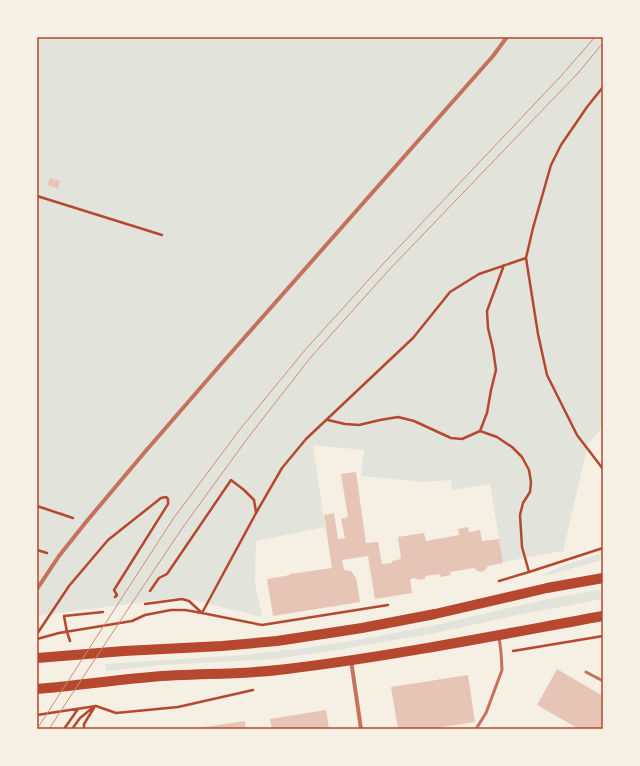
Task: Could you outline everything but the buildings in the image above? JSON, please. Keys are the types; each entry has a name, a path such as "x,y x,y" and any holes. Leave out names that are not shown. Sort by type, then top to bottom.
{"main road":[{"path":"547,588 603,570"},
{"path":"37,658 74,654 222,646 277,641 362,628 436,614 547,588 603,578"},
{"path":"37,689 149,677 267,671 351,660 603,616"}],"street":[{"path":"37,589 59,556 86,522 222,363 493,56 507,37"},
{"path":"351,660 361,729"}],"lane":[{"path":"476,729 486,712 502,670 498,635"},
{"path":"586,672 603,681"}],"path":[{"path":"603,87 560,145 551,165 526,258 538,334 547,375 577,435 603,469"},
{"path":"37,196 162,235"},
{"path":"202,613 282,468 306,439 413,338 450,292 479,274 526,258"},
{"path":"480,431 487,412 496,370 488,328 487,310 504,265"},
{"path":"327,420 359,425 398,417 414,421 451,438 462,439 480,431 497,437 512,447 522,457 529,470 531,482 530,492 520,515 522,547 529,572"},
{"path":"150,591 159,578 167,574 231,480 254,500 256,513"},
{"path":"37,634 69,586 108,540 161,498 166,497 168,499 168,504 114,590 116,594 115,597"},
{"path":"37,506 86,522"},
{"path":"495,582 603,548"},
{"path":"145,604 182,599 202,613"},
{"path":"37,639 59,633 132,621 145,615 171,610 185,610 262,625 395,604"},
{"path":"67,632 64,616 104,612"},
{"path":"37,715 96,706"},
{"path":"72,729 80,718 96,706"},
{"path":"84,729 84,724 96,706"},
{"path":"64,729 78,709"}],"shaded area":[{"path":"37,37 603,37 603,426 588,444 563,551 503,562 490,484 452,490 451,480 425,482 361,476 364,450 313,445 325,527 256,541 255,583 262,617 181,597 37,616"},
{"path":"603,553 603,560 542,576 564,565"},
{"path":"603,589 603,599 435,633 343,649 275,659 161,665 106,671 105,664 244,655 306,648 374,637 431,626 548,599"}],"tram line":[{"path":"37,729 173,519 241,428 305,350 383,264 561,76 595,37"},
{"path":"49,729 183,527 247,439 311,357 388,271 578,73 603,43"}]}
